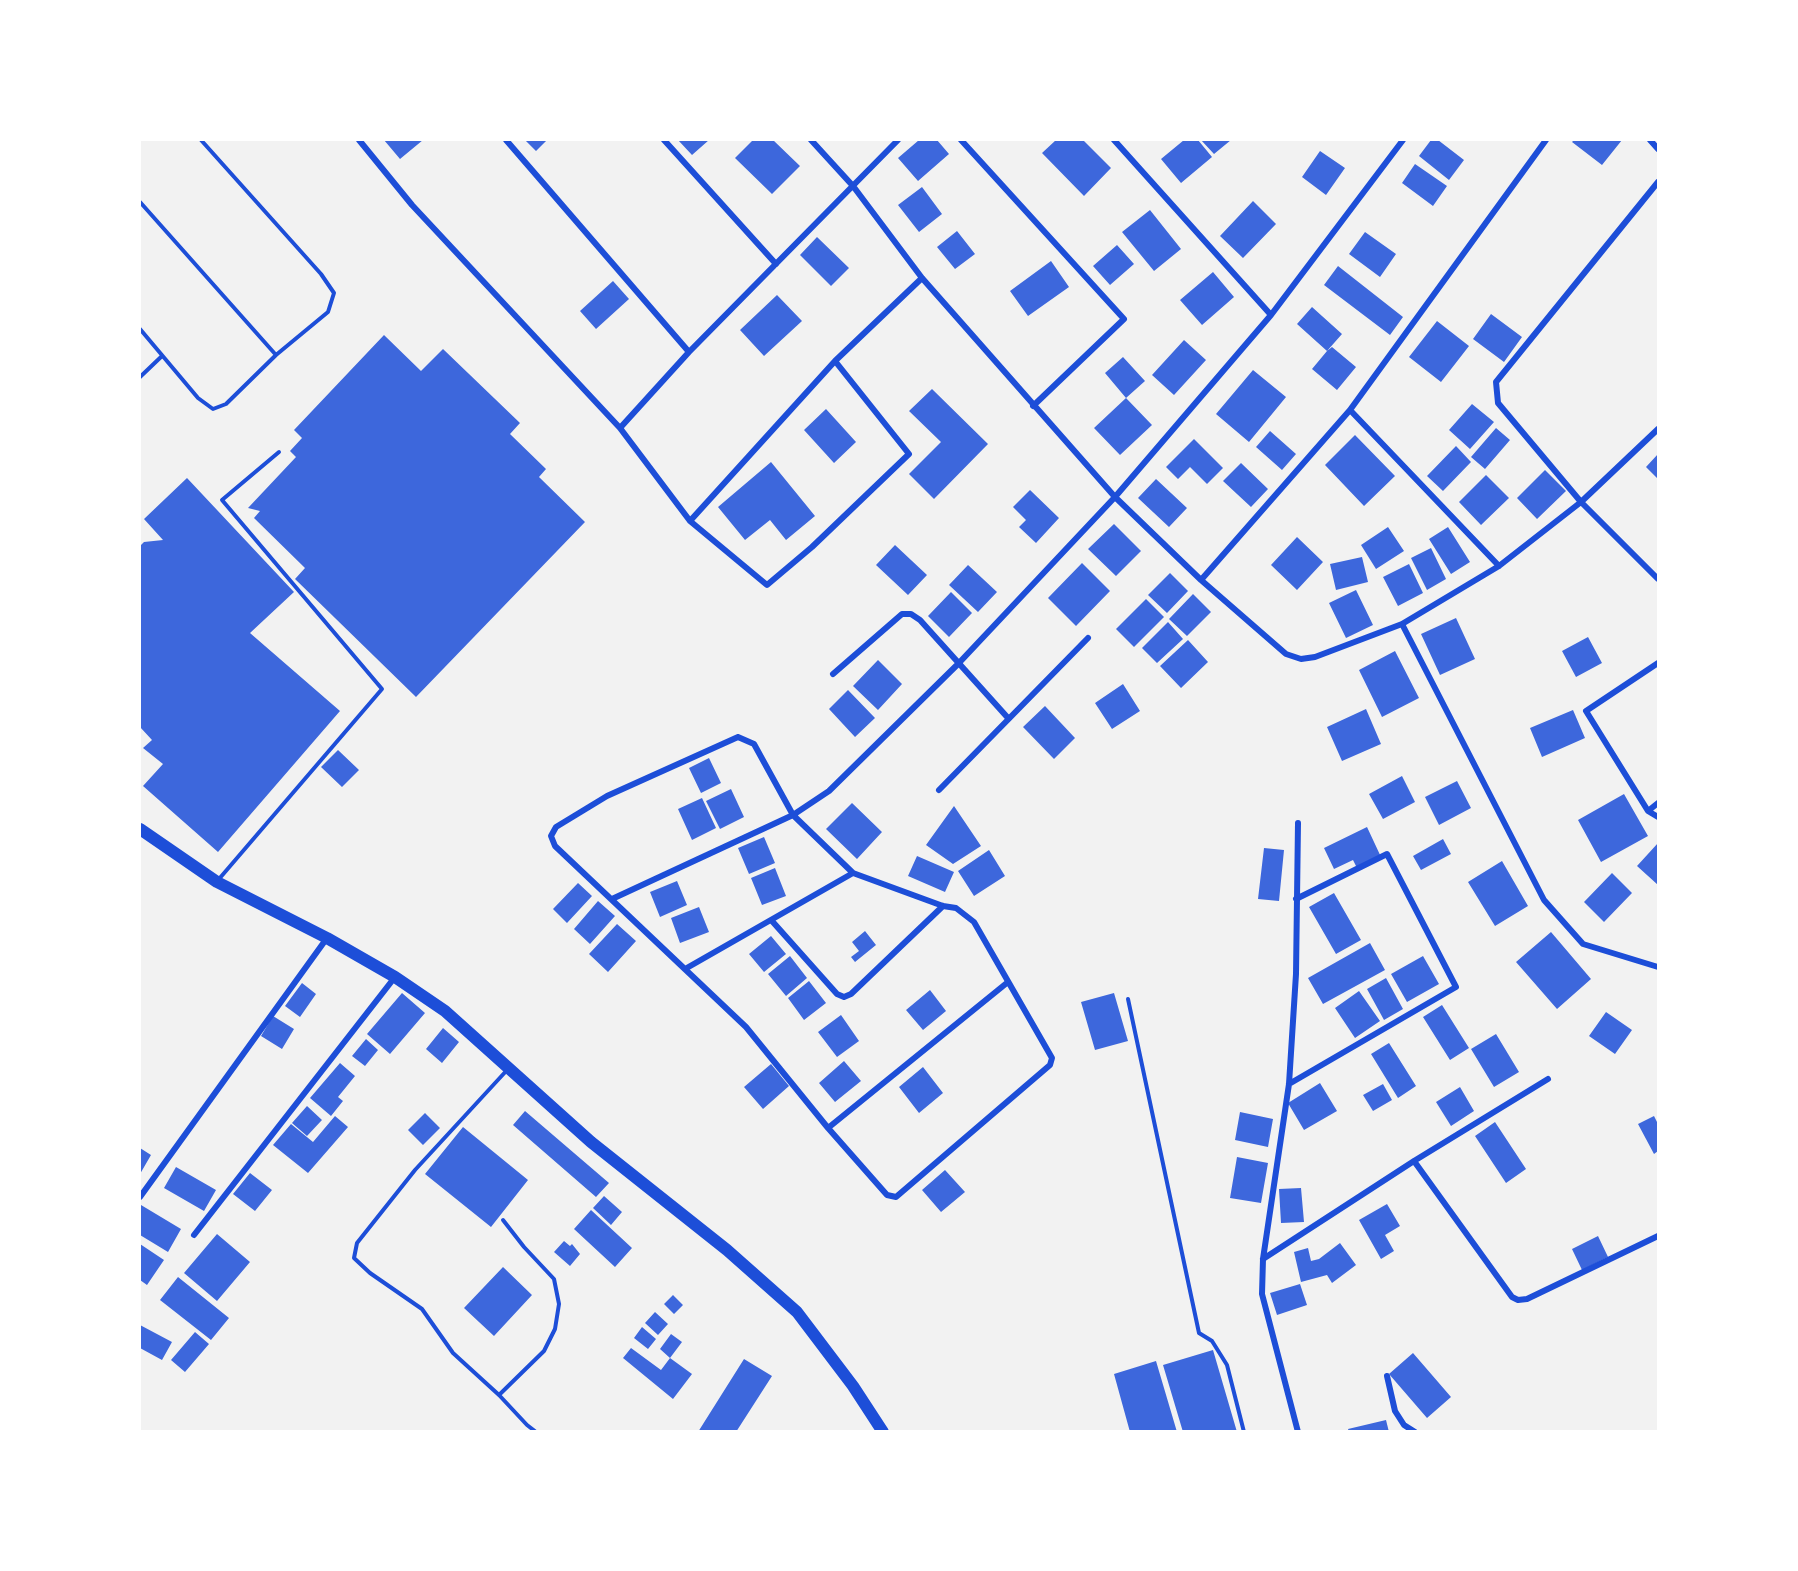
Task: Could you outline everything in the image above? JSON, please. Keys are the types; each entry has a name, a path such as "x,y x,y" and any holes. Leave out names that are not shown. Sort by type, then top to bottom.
{"main road":[{"path":"140,829 217,882 327,938 395,977 445,1011 591,1142 728,1250 797,1312 853,1386 883,1431"}],"street":[{"path":"359,140 412,205 620,428 690,521 767,585 812,547 909,454 835,362"},
{"path":"506,140 689,352"},
{"path":"664,140 776,264"},
{"path":"811,140 853,186 922,278 1115,497 1201,580 1286,654 1301,659 1315,657 1402,624 1499,566 1581,502 1659,429"},
{"path":"620,428 689,352 898,140"},
{"path":"961,140 1124,319 1033,406"},
{"path":"1114,140 1271,315"},
{"path":"612,899 793,815 829,791 958,664 1115,497 1271,315 1403,140"},
{"path":"1201,580 1350,410 1546,140"},
{"path":"1650,140 1659,149"},
{"path":"1659,182 1496,382 1498,403 1581,502 1659,579"},
{"path":"690,521 835,362 922,278"},
{"path":"1350,410 1499,566"},
{"path":"833,674 902,614 911,614 920,620 1008,718"},
{"path":"1402,624 1544,900 1583,944 1659,967"},
{"path":"939,790 1088,638"},
{"path":"1659,663 1586,711 1648,811 1659,817"},
{"path":"738,737 754,744 793,815 853,873 943,906 956,908 974,922 1052,1058 1050,1065 896,1197 887,1195 828,1128 746,1027 555,846 551,836 556,827 607,796 738,737"},
{"path":"1648,811 1659,803"},
{"path":"1298,824 1296,974 1289,1084 1263,1259 1262,1294 1298,1431"},
{"path":"1289,1084 1456,987 1387,854 1296,899"},
{"path":"685,969 853,873"},
{"path":"772,921 837,994 844,998 851,994 943,906"},
{"path":"140,1197 327,938"},
{"path":"194,1235 395,977"},
{"path":"828,1128 1008,982"},
{"path":"1263,1259 1414,1161 1548,1079"},
{"path":"1414,1161 1512,1297 1518,1300 1527,1299 1659,1236"},
{"path":"1387,1376 1395,1411 1404,1425 1415,1431"}],"lane":[{"path":"140,329 198,398 213,409 226,404 276,355 328,312 334,293 321,274 201,140"},
{"path":"140,202 276,355"},
{"path":"140,377 162,356"},
{"path":"217,882 382,689 222,500 279,452"},
{"path":"1128,999 1199,1333 1212,1341 1227,1365 1245,1431"},
{"path":"509,1068 415,1170 357,1243 354,1258 370,1273 422,1309 453,1353 536,1431"},
{"path":"499,1395 544,1351 555,1329 559,1304 554,1279 503,1220"}],"building":[{"path":"384,140 423,140 400,159"},
{"path":"525,140 547,140 536,151"},
{"path":"678,140 709,140 692,155"},
{"path":"753,140 773,140 800,166 772,194 735,158"},
{"path":"919,140 937,140 949,154 918,181 898,158"},
{"path":"1056,140 1083,140 1111,168 1084,196 1042,153"},
{"path":"1184,140 1198,140 1212,157 1181,183 1161,159"},
{"path":"1201,140 1231,140 1214,154"},
{"path":"1431,140 1438,140 1464,160 1449,180 1419,156"},
{"path":"1574,140 1622,140 1602,165 1572,142"},
{"path":"1320,151 1345,168 1326,195 1302,177"},
{"path":"1415,164 1447,186 1433,206 1402,183"},
{"path":"922,187 942,214 919,232 898,205"},
{"path":"1253,201 1276,224 1243,258 1220,236"},
{"path":"1150,210 1181,249 1154,271 1122,232"},
{"path":"957,231 975,254 955,269 937,247"},
{"path":"1365,232 1396,254 1380,277 1349,254"},
{"path":"817,237 849,268 831,286 800,255"},
{"path":"1117,245 1134,264 1110,285 1093,266"},
{"path":"1051,261 1069,287 1028,316 1010,291"},
{"path":"1338,266 1403,317 1390,335 1324,285"},
{"path":"1213,272 1234,297 1202,325 1180,300"},
{"path":"613,281 629,299 596,329 580,311"},
{"path":"777,295 802,321 764,356 740,330"},
{"path":"1312,307 1342,334 1327,351 1297,324"},
{"path":"1491,314 1522,337 1504,362 1473,339"},
{"path":"1437,321 1469,346 1441,382 1409,357"},
{"path":"384,335 421,371 443,349 520,423 510,434 546,469 539,477 585,522 416,697 295,579 305,568 254,518 260,511 248,508 296,457 290,451 302,438 294,430"},
{"path":"1184,340 1206,360 1174,395 1152,375"},
{"path":"1332,347 1356,367 1337,390 1312,369"},
{"path":"1123,357 1145,381 1126,398 1105,373"},
{"path":"1253,370 1286,397 1249,442 1216,414"},
{"path":"932,389 988,444 934,499 909,474 941,442 909,411"},
{"path":"1126,398 1152,425 1120,455 1094,428"},
{"path":"1472,404 1494,422 1470,449 1449,430"},
{"path":"826,409 856,442 834,463 804,430"},
{"path":"1496,428 1510,440 1485,469 1471,457"},
{"path":"1270,431 1296,454 1282,470 1256,447"},
{"path":"1355,435 1395,476 1364,506 1325,465"},
{"path":"1194,439 1223,468 1207,484 1190,467 1178,479 1166,467"},
{"path":"1456,446 1471,462 1443,491 1427,476"},
{"path":"1658,454 1658,479 1646,467"},
{"path":"771,462 815,516 786,540 770,520 745,540 718,507"},
{"path":"1241,463 1268,489 1251,507 1223,481"},
{"path":"1545,470 1566,491 1537,519 1517,498"},
{"path":"1486,475 1509,498 1481,525 1459,502"},
{"path":"187,478 294,592 250,633 340,711 218,852 143,786 163,764 143,748 152,740 140,727 140,546 144,542 163,540 144,519"},
{"path":"1156,479 1187,508 1169,527 1138,498"},
{"path":"1030,490 1059,518 1036,543 1019,527 1026,520 1013,507"},
{"path":"1114,524 1141,551 1116,576 1088,549"},
{"path":"1388,527 1404,551 1376,569 1361,545"},
{"path":"1448,527 1470,562 1451,574 1429,539"},
{"path":"1297,537 1323,562 1297,590 1271,565"},
{"path":"895,545 927,575 908,595 876,565"},
{"path":"1431,548 1446,579 1427,590 1411,558"},
{"path":"1362,557 1368,582 1336,590 1330,564"},
{"path":"1082,563 1110,591 1076,626 1048,598"},
{"path":"1409,564 1423,593 1398,606 1383,577"},
{"path":"968,565 997,592 978,612 949,585"},
{"path":"1170,573 1188,591 1167,613 1148,595"},
{"path":"1356,590 1373,625 1346,638 1329,603"},
{"path":"951,592 972,613 949,637 928,616"},
{"path":"1193,594 1211,612 1187,636 1169,619"},
{"path":"1146,599 1164,617 1134,647 1116,629"},
{"path":"1456,618 1475,659 1440,675 1421,634"},
{"path":"1168,622 1183,639 1157,663 1142,648"},
{"path":"1588,637 1602,663 1576,677 1562,651"},
{"path":"1188,640 1208,662 1181,688 1160,666"},
{"path":"1395,651 1419,698 1382,717 1359,670"},
{"path":"878,660 902,684 878,710 853,686"},
{"path":"1123,684 1140,711 1112,729 1095,703"},
{"path":"848,690 875,718 855,737 829,709"},
{"path":"1045,706 1075,738 1054,759 1023,727"},
{"path":"1366,709 1381,744 1342,761 1327,727"},
{"path":"1573,710 1585,738 1542,757 1530,728"},
{"path":"338,750 359,770 342,787 321,767"},
{"path":"709,758 721,783 701,793 689,768"},
{"path":"1402,776 1415,802 1383,819 1369,794"},
{"path":"1457,781 1471,808 1439,825 1425,797"},
{"path":"731,789 744,817 720,829 706,801"},
{"path":"1624,794 1648,836 1601,862 1578,820"},
{"path":"702,798 716,828 692,840 678,809"},
{"path":"852,803 882,832 857,859 826,829"},
{"path":"954,806 981,846 953,864 926,845"},
{"path":"1367,827 1381,857 1357,868 1353,860 1334,869 1324,848"},
{"path":"764,837 775,863 749,874 738,848"},
{"path":"1443,839 1451,854 1421,870 1413,856"},
{"path":"1658,843 1658,885 1637,866"},
{"path":"1264,848 1284,850 1279,901 1258,899"},
{"path":"989,850 1005,876 974,896 958,871"},
{"path":"917,856 954,872 945,892 908,876"},
{"path":"1502,861 1528,906 1495,926 1468,882"},
{"path":"775,868 786,896 762,905 751,878"},
{"path":"1612,873 1632,893 1604,922 1584,902"},
{"path":"677,881 687,905 660,917 650,892"},
{"path":"578,883 592,896 567,923 553,909"},
{"path":"1334,893 1361,940 1336,954 1309,907"},
{"path":"598,901 615,916 590,944 574,929"},
{"path":"699,907 709,932 680,943 671,918"},
{"path":"617,924 636,941 608,972 589,954"},
{"path":"865,931 876,945 855,962 851,957 859,951 852,942"},
{"path":"1551,932 1591,979 1557,1009 1516,962"},
{"path":"771,936 786,954 764,972 749,954"},
{"path":"1370,943 1385,970 1323,1004 1308,978"},
{"path":"790,956 807,978 786,996 768,974"},
{"path":"1423,956 1439,984 1407,1002 1391,974"},
{"path":"1386,978 1403,1009 1384,1020 1367,989"},
{"path":"809,981 826,1003 804,1020 788,998"},
{"path":"302,983 316,994 300,1017 285,1006"},
{"path":"930,990 946,1011 923,1030 906,1010"},
{"path":"1359,991 1380,1021 1355,1038 1335,1008"},
{"path":"402,993 425,1013 390,1054 367,1034"},
{"path":"1114,993 1128,1041 1095,1050 1081,1002"},
{"path":"1442,1005 1469,1048 1450,1060 1423,1017"},
{"path":"1606,1012 1632,1030 1615,1054 1589,1036"},
{"path":"841,1015 859,1041 837,1057 818,1032"},
{"path":"273,1016 294,1029 282,1049 261,1036"},
{"path":"443,1028 459,1042 442,1063 426,1049"},
{"path":"1496,1034 1519,1072 1494,1087 1471,1049"},
{"path":"366,1039 378,1050 365,1066 352,1056"},
{"path":"1389,1043 1416,1086 1398,1098 1371,1054"},
{"path":"844,1061 861,1081 835,1102 819,1083"},
{"path":"340,1063 355,1076 338,1097 343,1101 331,1116 310,1098"},
{"path":"771,1064 789,1086 763,1109 744,1087"},
{"path":"923,1067 943,1093 919,1113 899,1087"},
{"path":"1320,1083 1337,1111 1304,1130 1288,1103"},
{"path":"1383,1084 1392,1100 1373,1111 1363,1095"},
{"path":"1460,1087 1474,1111 1451,1126 1436,1102"},
{"path":"307,1106 322,1120 307,1136 292,1123"},
{"path":"525,1111 609,1183 596,1197 513,1125"},
{"path":"1240,1112 1273,1119 1268,1147 1235,1140"},
{"path":"425,1113 440,1128 423,1145 408,1130"},
{"path":"335,1116 348,1127 308,1173 273,1145 291,1124 313,1142"},
{"path":"1654,1116 1658,1124 1658,1151 1654,1154 1638,1124"},
{"path":"1495,1122 1526,1169 1506,1183 1475,1136"},
{"path":"463,1127 528,1180 491,1227 425,1174"},
{"path":"140,1148 151,1155 140,1174"},
{"path":"1237,1157 1268,1163 1261,1203 1230,1198"},
{"path":"176,1167 216,1190 204,1211 164,1188"},
{"path":"945,1170 965,1192 941,1212 922,1190"},
{"path":"250,1173 272,1190 255,1211 233,1194"},
{"path":"1301,1188 1304,1222 1281,1223 1279,1189"},
{"path":"604,1196 622,1212 611,1225 593,1208"},
{"path":"1387,1204 1400,1226 1385,1235 1394,1251 1381,1259 1359,1220"},
{"path":"141,1205 181,1229 168,1252 140,1235"},
{"path":"591,1210 632,1248 615,1267 574,1229"},
{"path":"217,1234 250,1262 217,1301 184,1273"},
{"path":"1598,1236 1608,1257 1582,1270 1572,1249"},
{"path":"564,1241 570,1246 572,1244 580,1254 570,1266 554,1252"},
{"path":"1340,1243 1356,1265 1332,1283 1327,1275 1301,1282 1294,1252 1308,1248 1311,1261 1319,1259"},
{"path":"140,1244 164,1260 147,1285 140,1280"},
{"path":"503,1267 532,1295 494,1336 464,1308"},
{"path":"178,1277 229,1318 211,1340 160,1300"},
{"path":"1300,1284 1307,1305 1277,1315 1270,1293"},
{"path":"673,1295 683,1305 674,1314 664,1304"},
{"path":"655,1312 668,1324 658,1335 645,1323"},
{"path":"140,1325 172,1342 162,1360 140,1348"},
{"path":"642,1327 656,1339 648,1349 634,1338"},
{"path":"195,1332 209,1344 185,1372 171,1360"},
{"path":"671,1334 682,1342 670,1358 660,1349"},
{"path":"631,1348 661,1370 670,1358 692,1374 673,1399 623,1358"},
{"path":"1213,1350 1237,1432 1183,1432 1163,1365"},
{"path":"1413,1353 1451,1397 1427,1418 1389,1374"},
{"path":"744,1359 772,1376 736,1432 698,1432"},
{"path":"1156,1361 1177,1432 1130,1432 1114,1374"},
{"path":"1386,1420 1389,1432 1349,1432 1348,1429"}]}
